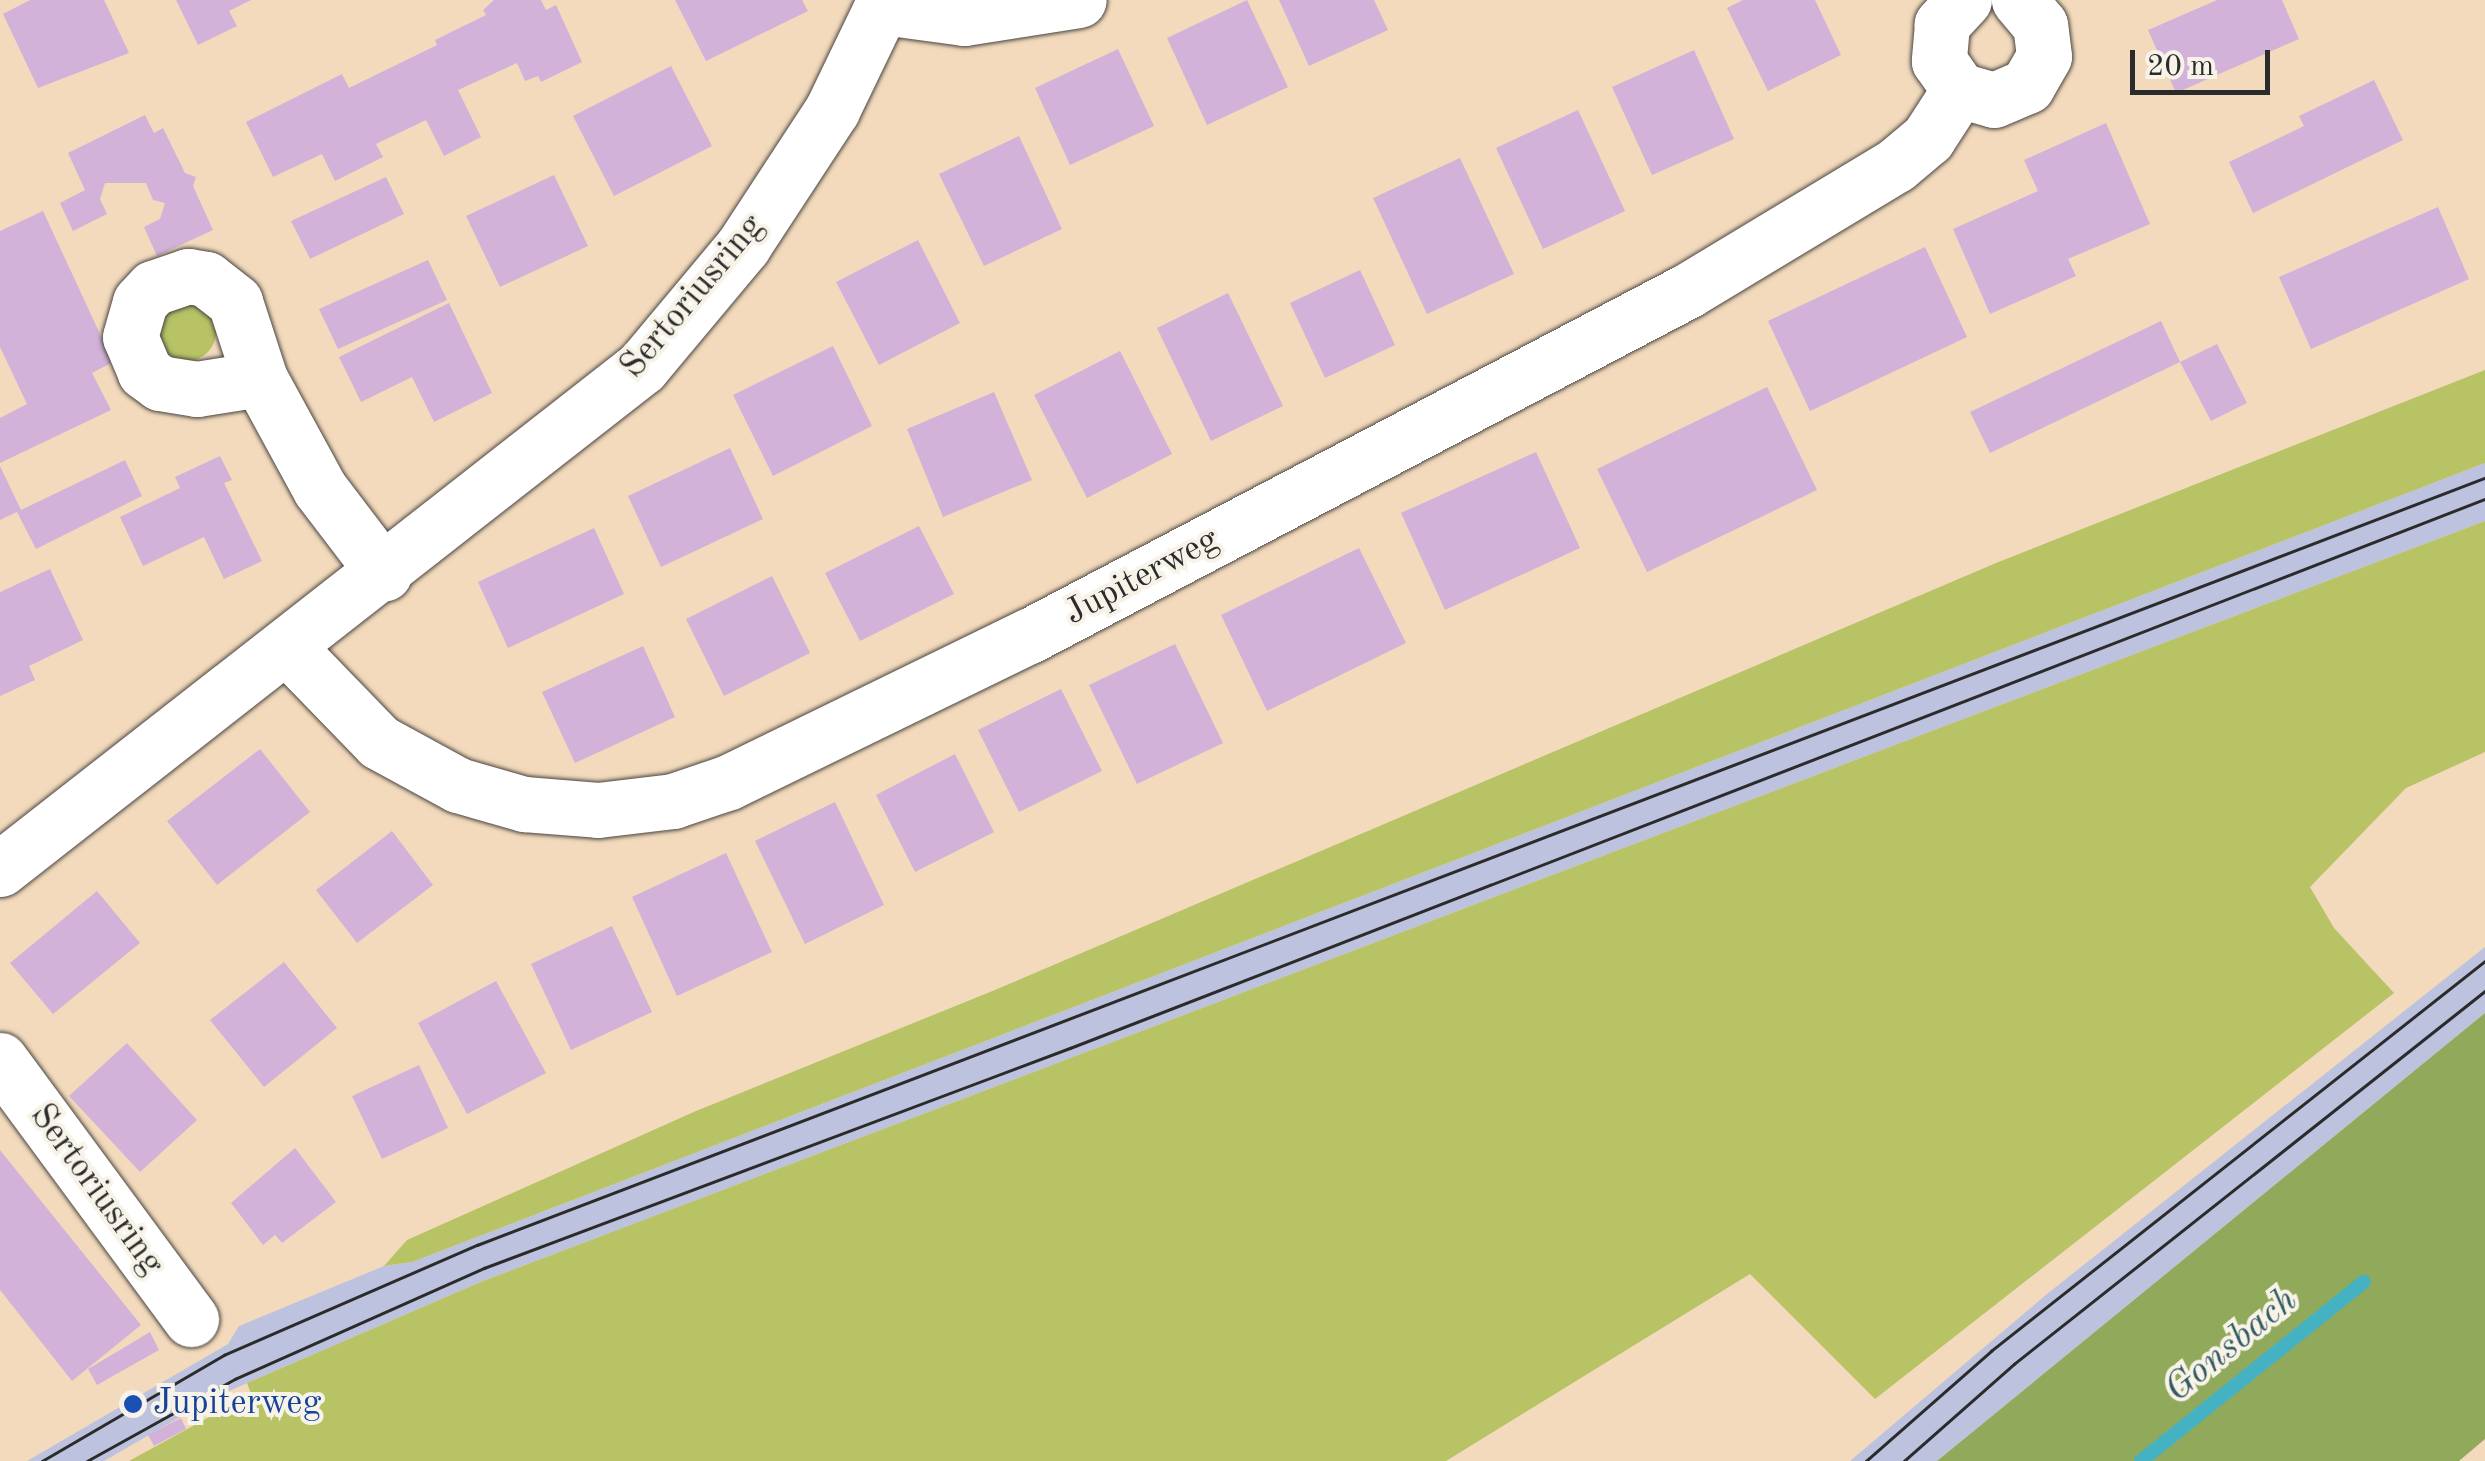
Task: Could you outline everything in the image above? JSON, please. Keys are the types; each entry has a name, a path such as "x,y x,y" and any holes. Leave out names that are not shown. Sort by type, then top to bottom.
{"street":[{"path":"884,3 964,18 1079,0"},
{"path":"1964,0 1942,24 1937,42 1939,60 1959,90 1994,100 2012,96 2038,72 2044,40 2032,11 2018,0"},
{"name":"Sertoriusring","path":"0,869 289,649 642,367 743,246 832,110 884,3"},
{"name":"Jupiterweg","path":"289,649 380,742 458,785 524,804 598,810 673,801 729,782 1029,636 1687,291 1896,166 1928,138 1959,90"},
{"path":"260,379 320,489 384,573"},
{"name":"Sertoriusring","path":"0,1060 191,1319"}],"shaded area":[{"path":"2485,463 2485,521 483,1281 215,1397 104,1461 27,1461 228,1344 239,1326 384,1266 412,1262"},
{"path":"2485,947 2485,1013 1937,1461 1850,1461 2047,1294"}],"green space":[{"path":"187,303 208,311 216,332 208,353 187,361 166,353 158,332 166,311"},
{"path":"2485,370 2485,463 412,1262 384,1266 407,1240 696,1111 995,990 1996,563"},
{"path":"2485,521 2485,752 2406,788 2310,887 2334,928 2394,993 1875,1399 1750,1274 1446,1461 129,1461 251,1394 247,1383 483,1281"},
{"path":"2485,1013 2485,1439 2459,1461 1937,1461"}],"building":[{"path":"30,0 104,0 129,53 38,88 3,14"},
{"path":"176,0 251,0 229,11 237,26 198,45"},
{"path":"494,0 541,0 546,10 556,5 582,62 541,82 538,76 525,81 517,63 458,90 481,137 444,156 426,120 376,144 383,157 335,181 322,154 273,177 246,122 342,74 349,88 437,45 435,40 486,15 483,10"},
{"path":"675,0 802,0 808,11 706,61"},
{"path":"1247,0 1288,87 1207,125 1167,38"},
{"path":"1279,0 1374,0 1388,30 1309,66"},
{"path":"1743,0 1815,0 1841,55 1768,91 1727,8"},
{"path":"2217,0 2282,0 2299,39 2176,93 2148,30"},
{"path":"1118,49 1154,126 1070,165 1035,88"},
{"path":"1694,50 1734,139 1652,175 1612,87"},
{"path":"671,66 712,146 614,196 573,116"},
{"path":"2374,80 2403,140 2253,213 2229,162 2304,126 2299,116"},
{"path":"1578,110 1625,211 1543,249 1496,148"},
{"path":"145,115 154,133 163,128 185,173 196,177 193,186 213,230 157,256 144,227 160,219 165,203 153,200 146,183 105,183 100,199 107,214 73,231 60,203 85,190 68,153"},
{"path":"2106,123 2150,224 2068,259 2076,276 1990,314 1953,229 2038,191 2024,160"},
{"path":"1019,136 1062,229 984,266 939,174"},
{"path":"1460,158 1514,274 1427,314 1373,198"},
{"path":"554,175 588,246 500,287 466,216"},
{"path":"386,177 404,214 310,259 291,221"},
{"path":"2438,207 2469,279 2311,349 2279,277"},
{"path":"43,211 113,362 92,373 111,410 0,463 0,418 27,404 0,347 0,231"},
{"path":"918,240 960,323 879,365 836,282"},
{"path":"1925,247 1967,337 1810,411 1768,321"},
{"path":"428,260 447,300 338,349 319,309"},
{"path":"1360,270 1395,345 1325,378 1290,303"},
{"path":"1228,293 1283,406 1211,441 1157,328"},
{"path":"449,303 492,393 434,422 412,377 361,402 339,357"},
{"path":"2161,321 2180,362 1990,453 1970,412"},
{"path":"2217,344 2247,403 2211,421 2180,362"},
{"path":"833,346 872,426 773,476 733,395"},
{"path":"1120,351 1172,454 1087,498 1034,395"},
{"path":"1767,387 1817,490 1647,572 1597,469"},
{"path":"994,392 1032,480 943,517 907,429"},
{"path":"730,448 763,519 661,567 628,496"},
{"path":"1536,452 1580,548 1445,610 1401,513"},
{"path":"220,456 232,480 224,483 262,561 224,579 204,537 143,566 120,517 180,488 175,477"},
{"path":"125,460 142,496 36,549 17,512 0,520 0,466 21,510"},
{"path":"919,526 954,594 860,641 825,573"},
{"path":"594,528 624,594 508,648 478,582"},
{"path":"1359,548 1406,643 1267,711 1221,615"},
{"path":"50,569 83,640 29,666 35,680 0,696 0,592"},
{"path":"772,576 810,653 724,696 686,619"},
{"path":"1175,644 1223,743 1137,784 1089,685"},
{"path":"643,646 675,717 575,763 542,692"},
{"path":"1061,689 1102,771 1019,812 978,730"},
{"path":"260,749 310,812 217,885 167,821"},
{"path":"955,754 994,832 915,872 876,795"},
{"path":"835,802 884,905 805,944 755,841"},
{"path":"392,831 433,885 357,943 316,890"},
{"path":"726,853 772,952 677,996 632,897"},
{"path":"97,891 140,943 53,1014 10,963"},
{"path":"612,926 652,1012 571,1050 531,964"},
{"path":"284,962 337,1028 264,1087 210,1020"},
{"path":"496,981 546,1073 467,1114 418,1023"},
{"path":"127,1043 197,1120 140,1172 69,1096"},
{"path":"419,1065 448,1128 382,1159 352,1096"},
{"path":"295,1148 336,1202 282,1243 275,1235 263,1245 231,1203"},
{"path":"0,1150 141,1325 72,1381 0,1290"},
{"path":"150,1332 159,1350 97,1385 88,1369"},
{"path":"181,1418 186,1429 154,1446 148,1435"}],"waterway":[{"name":"Gonsbach","path":"2141,1461 2364,1282"}],"tram line":[{"path":"42,1461 224,1355 477,1245 2485,478"},
{"path":"87,1461 235,1379 484,1268 1070,1048 2485,499"},
{"path":"1866,1461 1991,1351 2485,961"},
{"path":"1904,1461 2014,1364 2485,991"}],"place":[{"name":"Jupiterweg","path":"133,1404"}]}
